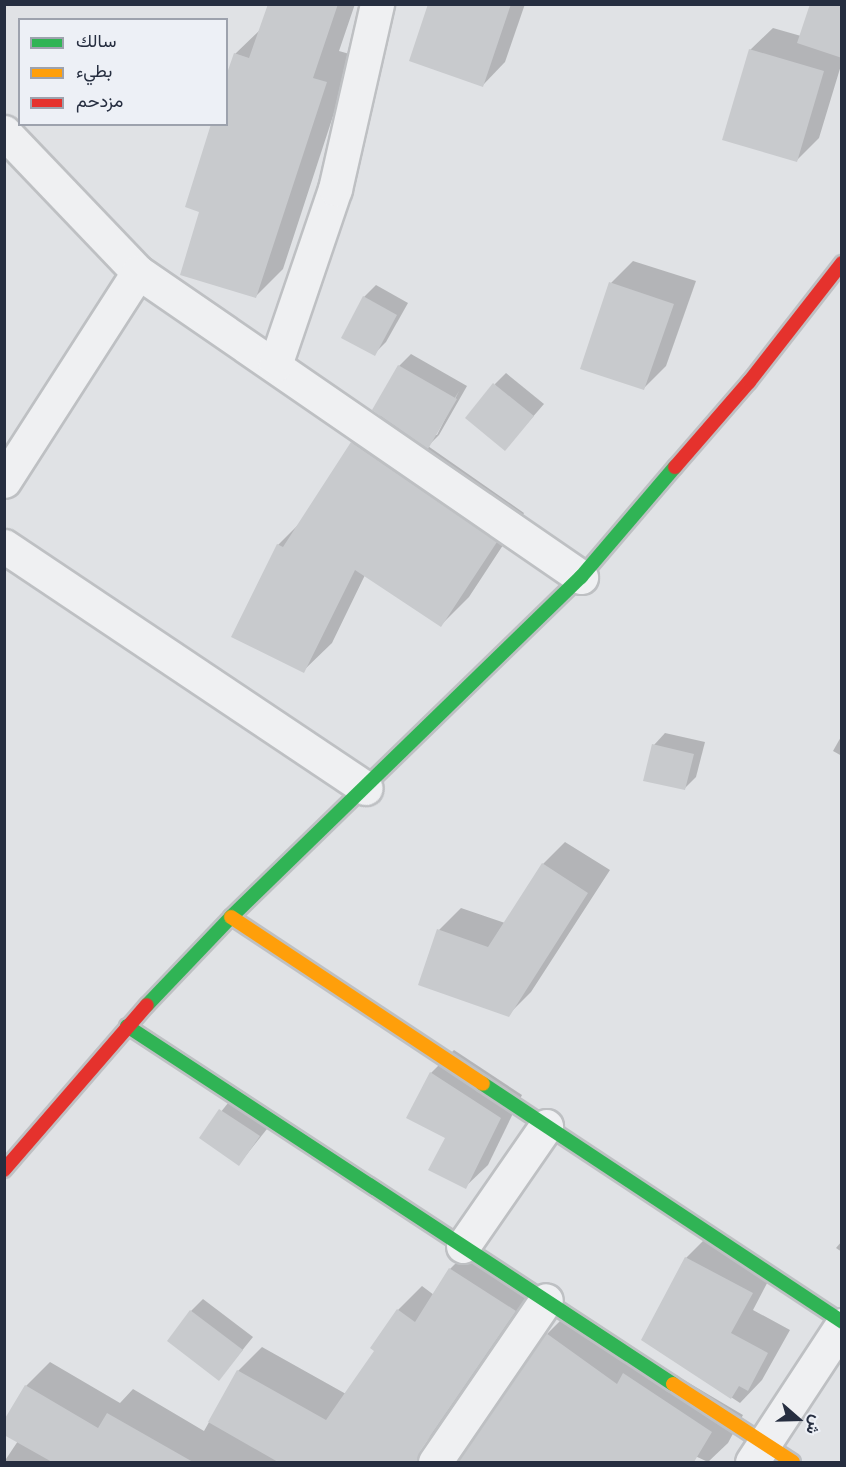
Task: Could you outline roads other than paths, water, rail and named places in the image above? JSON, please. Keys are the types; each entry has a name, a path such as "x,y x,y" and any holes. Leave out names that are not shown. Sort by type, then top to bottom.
{"street":[{"path":"275,365 335,189 377,4"},
{"path":"4,132 138,272 581,577"},
{"path":"9,1155 231,917 581,577 749,382 842,263"},
{"path":"4,481 138,272"},
{"path":"4,546 365,788"},
{"path":"231,917 842,1324 758,1453"},
{"path":"127,1026 546,1300 758,1453 793,1462"},
{"path":"462,1246 546,1126"},
{"path":"435,1462 546,1300"}]}
